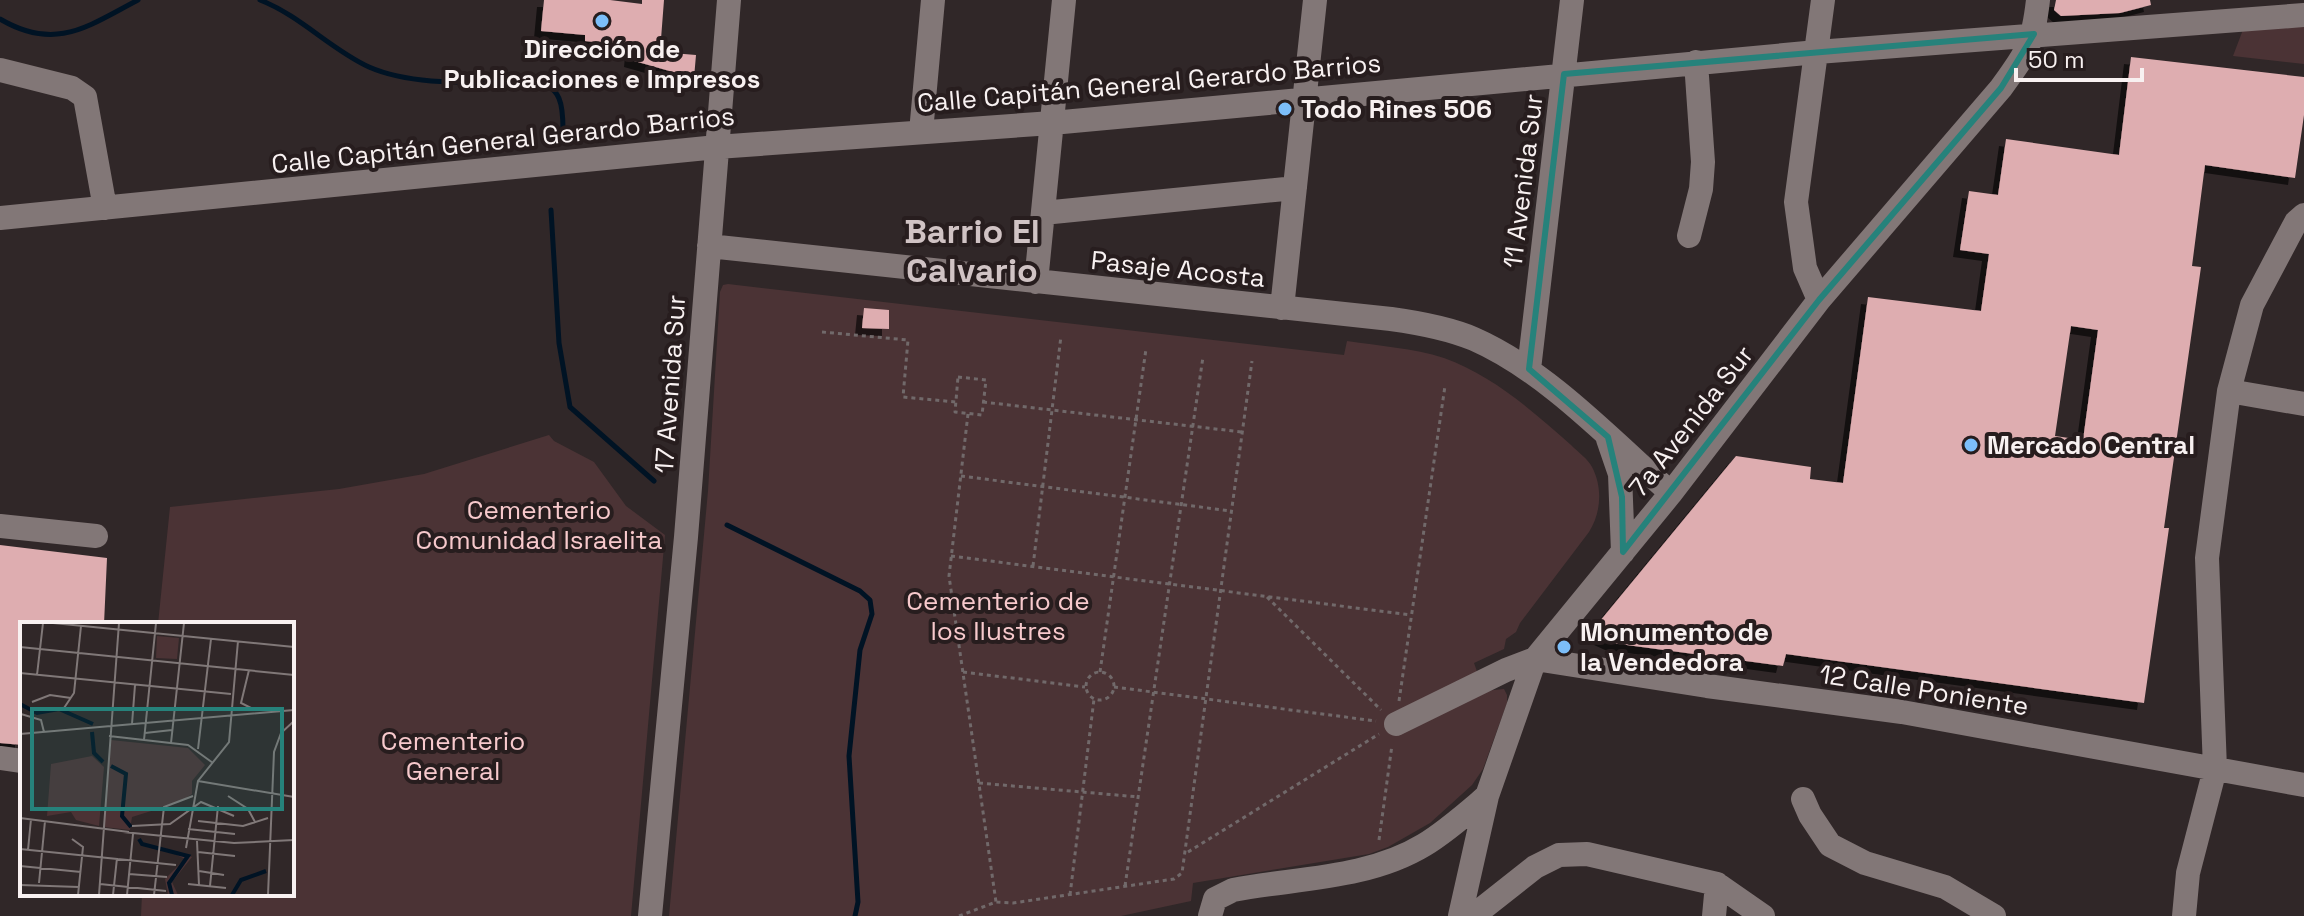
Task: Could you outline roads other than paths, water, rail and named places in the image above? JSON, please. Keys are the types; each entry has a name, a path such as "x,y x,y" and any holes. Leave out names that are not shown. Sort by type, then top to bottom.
{"street":[{"name":"17 Avenida Sur","path":"650,916 686,537 729,0"},
{"path":"921,132 933,0"},
{"path":"1036,282 1064,0"},
{"path":"1282,308 1315,0"},
{"name":"11 Avenida Sur","path":"1529,369 1572,0"},
{"path":"1819,300 1805,268 1796,202 1823,0"},
{"name":"7a Avenida Sur","path":"1460,916 1487,796 1535,659 1671,493 1819,300 2001,88 2025,55 2034,34 2038,0"},
{"name":"Calle Capitán General Gerardo Barrios","path":"0,218 717,147 1052,123 1696,62 2304,15"},
{"path":"1689,236 1701,189 1703,162 1696,62"},
{"path":"0,70 72,88 85,97 105,208"},
{"path":"1043,213 1295,188"},
{"path":"2184,916 2188,873 2215,769 2207,558 2229,391 2252,305 2296,222 2304,215"},
{"name":"Pasaje Acosta","path":"709,246 1436,326 1474,339 1529,369 1671,493"},
{"path":"2229,391 2304,404"},
{"path":"1608,437 1620,474 1623,552"},
{"path":"0,526 96,536"},
{"path":"1396,724 1535,659"},
{"name":"12 Calle Poniente","path":"1535,659 1902,712 2304,785"},
{"path":"0,758 20,761"},
{"path":"1214,906 1233,890 1350,872 1393,860 1434,839 1487,796"},
{"path":"1803,799 1830,845 1865,863 1945,887 1994,916"},
{"path":"1473,916 1535,867 1559,855 1587,854 1717,884 1763,916"},
{"path":"1714,916 1717,884"}],"waterway":[{"path":"0,19 38,34 71,32 138,0"},
{"path":"260,0 289,15 355,60 388,74 429,81 533,82 550,87 559,98 563,130"},
{"path":"551,210 559,343 570,407 654,481"},
{"path":"727,525 860,591 870,600 872,614 860,650 849,756 858,902 855,916"}],"place":[{"name":"Dirección de Publicaciones e Impresos","path":"602,21"},
{"name":"Todo Rines 506","path":"1285,109"},
{"name":"Mercado Central","path":"1971,445"},
{"name":"Monumento de la Vendedora","path":"1564,647"}],"district":[{"name":"Barrio El Calvario","path":"972,250"}],"park label":[{"name":"Cementerio Comunidad Israelita","path":"539,525"},
{"name":"Cementerio de los Ilustres","path":"998,616"},
{"name":"Cementerio General","path":"453,756"}]}
